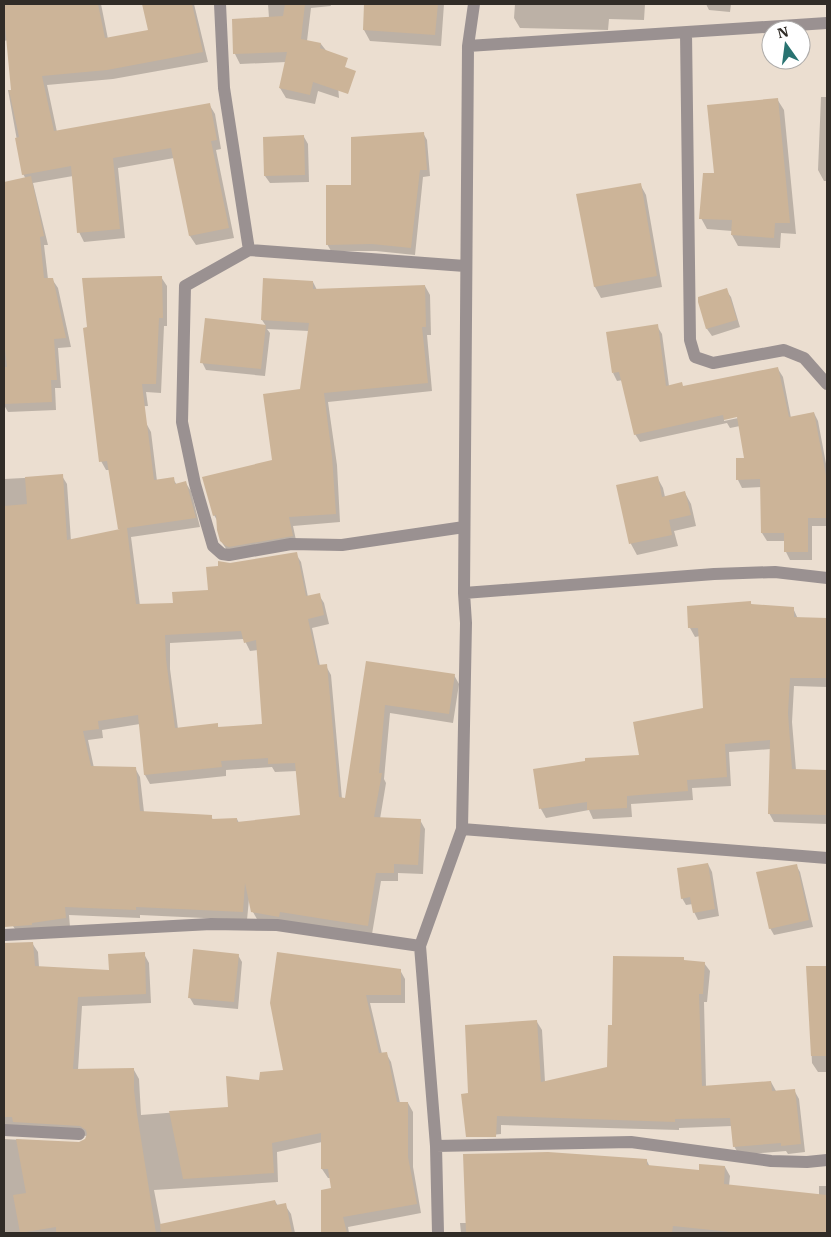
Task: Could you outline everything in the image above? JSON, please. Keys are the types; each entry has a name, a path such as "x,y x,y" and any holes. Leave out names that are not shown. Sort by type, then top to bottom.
{"street":[{"path":"220,4 224,88 249,250"},
{"path":"438,1233 436,1146 420,946 462,829 466,623 464,527 468,46 474,4"},
{"path":"468,46 827,23"},
{"path":"686,33 690,340 695,358 713,363 784,350 804,358 827,384"},
{"path":"464,527 342,545 291,544 229,555 222,554 213,546 195,484 182,422 185,286 249,250 465,266"},
{"path":"464,593 723,574 775,572 827,578"},
{"path":"462,829 827,858"},
{"path":"4,935 211,924 277,925 420,946"},
{"path":"4,1130 79,1134"},
{"path":"436,1146 631,1142 771,1161 806,1162 827,1160"}],"building":[{"path":"4,4 98,4 105,38 148,30 142,4 192,4 203,52 107,70 42,76 54,131 210,103 217,140 211,141 229,228 189,236 171,148 113,158 120,229 77,233 71,166 22,175 15,138 19,137 9,90 11,90 4,26"},
{"path":"285,4 305,4 301,39 321,43 320,48 348,58 345,67 356,71 348,94 313,82 310,95 279,88 287,52 233,54 232,19 283,16"},
{"path":"364,4 438,4 435,35 363,30"},
{"path":"778,98 790,223 775,223 774,238 731,235 732,220 699,219 703,173 714,173 707,105"},
{"path":"424,132 427,170 420,170 411,248 372,244 326,245 326,185 351,185 351,137"},
{"path":"304,135 305,175 264,176 263,137"},
{"path":"31,176 44,236 40,237 44,278 53,278 66,338 54,339 57,380 51,380 52,402 4,404 4,367 7,367 4,341 4,182"},
{"path":"641,183 657,276 594,287 576,194"},
{"path":"162,276 163,318 159,318 156,384 142,384 154,480 174,477 175,484 186,481 196,518 127,528 136,604 173,603 172,592 208,590 206,567 218,566 218,561 230,563 297,552 306,596 320,593 324,615 308,619 318,665 327,664 339,797 345,798 366,661 455,674 449,714 385,705 379,773 382,773 374,817 421,819 418,865 394,864 394,873 376,873 368,926 280,912 279,917 251,912 245,883 243,912 136,907 136,910 65,907 66,918 32,923 32,925 4,927 4,506 27,504 25,477 63,474 67,540 120,529 118,529 107,461 99,462 83,328 87,327 82,278","holes":["241,631 244,643 256,640 262,724 218,727 218,723 175,728 166,659 165,635","138,715 144,775 222,767 221,761 268,758 268,764 295,763 300,815 237,822 237,818 212,819 212,815 140,811 136,767 91,766 83,731 99,729 98,721"]},
{"path":"263,278 313,281 313,289 425,285 426,327 422,327 428,383 324,393 332,456 336,514 289,517 293,536 229,547 220,541 216,515 213,516 202,477 272,460 263,394 300,389 309,323 261,320"},
{"path":"727,288 737,320 706,329 698,297"},
{"path":"205,318 266,325 261,369 200,363"},
{"path":"658,324 666,386 682,382 683,386 778,367 789,417 814,412 827,481 827,518 808,518 808,552 784,552 784,533 761,533 760,479 736,480 736,458 744,458 737,417 724,420 723,415 634,435 619,372 612,373 606,332"},
{"path":"658,476 662,497 685,491 691,515 669,520 672,535 629,544 616,485"},
{"path":"751,601 751,604 794,607 794,617 827,618 827,678 790,678 788,713 792,769 827,770 827,815 768,814 770,740 725,744 727,777 687,780 688,791 627,796 627,808 587,810 587,802 539,809 533,769 585,761 585,758 639,755 633,722 703,708 698,628 688,628 687,606"},
{"path":"708,863 715,909 693,913 690,897 681,899 677,868"},
{"path":"797,864 809,920 769,929 756,872"},
{"path":"33,942 35,966 109,970 108,954 145,952 146,994 78,997 73,1069 134,1068 137,1114 156,1233 56,1233 56,1227 20,1233 13,1195 26,1193 16,1139 79,1142 85,1139 87,1134 86,1130 80,1126 13,1122 12,1117 4,1117 4,943"},
{"path":"193,949 239,954 234,1002 188,998"},
{"path":"277,952 401,969 401,995 366,995 379,1053 387,1052 397,1102 408,1102 408,1157 417,1204 343,1217 347,1233 321,1233 321,1190 331,1188 328,1169 321,1169 321,1133 272,1143 274,1173 183,1179 169,1111 228,1107 226,1076 259,1080 260,1072 283,1070 270,1003"},
{"path":"613,956 684,957 684,960 705,962 703,994 699,994 702,1086 771,1081 772,1091 795,1089 801,1144 781,1146 781,1143 733,1147 730,1118 675,1119 675,1122 497,1116 496,1137 466,1137 461,1094 468,1093 465,1025 537,1020 541,1082 607,1067 608,1025 612,1025"},
{"path":"806,966 827,966 827,1056 811,1056"},
{"path":"548,1152 647,1159 647,1165 699,1170 699,1164 725,1166 724,1184 827,1195 827,1233 740,1233 673,1226 672,1233 466,1233 463,1154"},
{"path":"275,1200 276,1205 286,1203 292,1233 161,1233 160,1224"}]}
